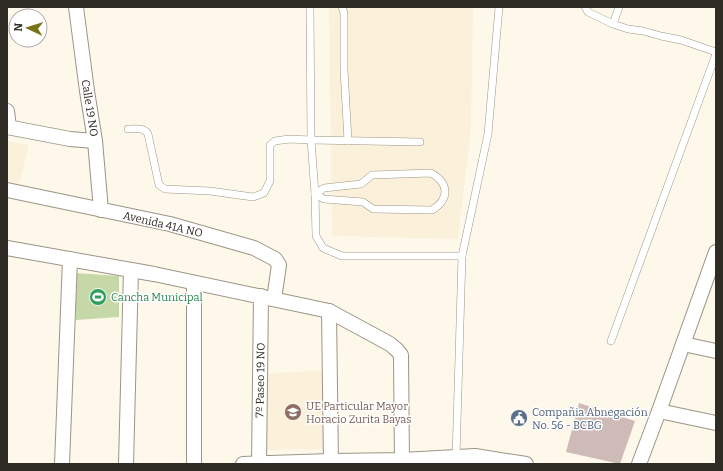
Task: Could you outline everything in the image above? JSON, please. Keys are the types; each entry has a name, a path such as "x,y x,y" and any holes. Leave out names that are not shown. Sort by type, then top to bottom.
{"street":[{"name":"Calle 19 NO","path":"76,7 87,91 96,141 101,210"},
{"path":"7,111 8,127 70,139 96,141"},
{"name":"Avenida 41A NO","path":"7,190 170,224 254,248 275,259 279,265 268,298"},
{"path":"7,248 131,270 329,311 390,344 401,355 402,462"},
{"path":"640,464 683,344 712,274 716,252"},
{"path":"62,464 70,259"},
{"path":"126,464 131,270"},
{"path":"194,283 194,464"},
{"name":"7º Paseo 19 NO","path":"259,464 268,298"},
{"path":"329,311 331,462"},
{"path":"683,344 716,351"},
{"path":"660,411 716,423"},
{"path":"243,464 402,462 456,457 526,464"}],"lane":[{"path":"310,7 311,140 316,236 323,248 342,256 462,256"},
{"path":"342,7 344,13 344,70 348,140"},
{"path":"456,457 462,256 488,134 499,7"},
{"path":"585,7 588,12 613,24 628,29 681,40 716,53 611,341"},
{"path":"613,24 619,7"},
{"path":"128,129 143,129 148,134 159,185 165,189 210,192 253,198 264,193 270,181 270,145 275,141 289,139 420,142"},
{"path":"431,173 438,177 443,183 445,191 439,206 432,210 373,209 363,202 324,200 315,194 324,188 361,184 372,175 431,173"}],"shaded area":[{"path":"329,7 473,7 471,129 458,239 332,236"},
{"path":"7,141 29,145 19,183 7,181"},
{"name":"UE Particular Mayor Horacio Zurita Bayas","path":"324,370 324,449 261,450 262,374"}],"green space":[{"name":"Cancha Municipal","path":"76,273 119,276 119,317 76,320"}],"building":[{"path":"579,403 635,421 620,464 566,452"}],"place":[{"name":"Cancha Municipal","path":"98,297"},
{"name":"UE Particular Mayor Horacio Zurita Bayas","path":"293,412"},
{"name":"Compañia Abnegación No. 56 - BCBG","path":"519,418"}]}
